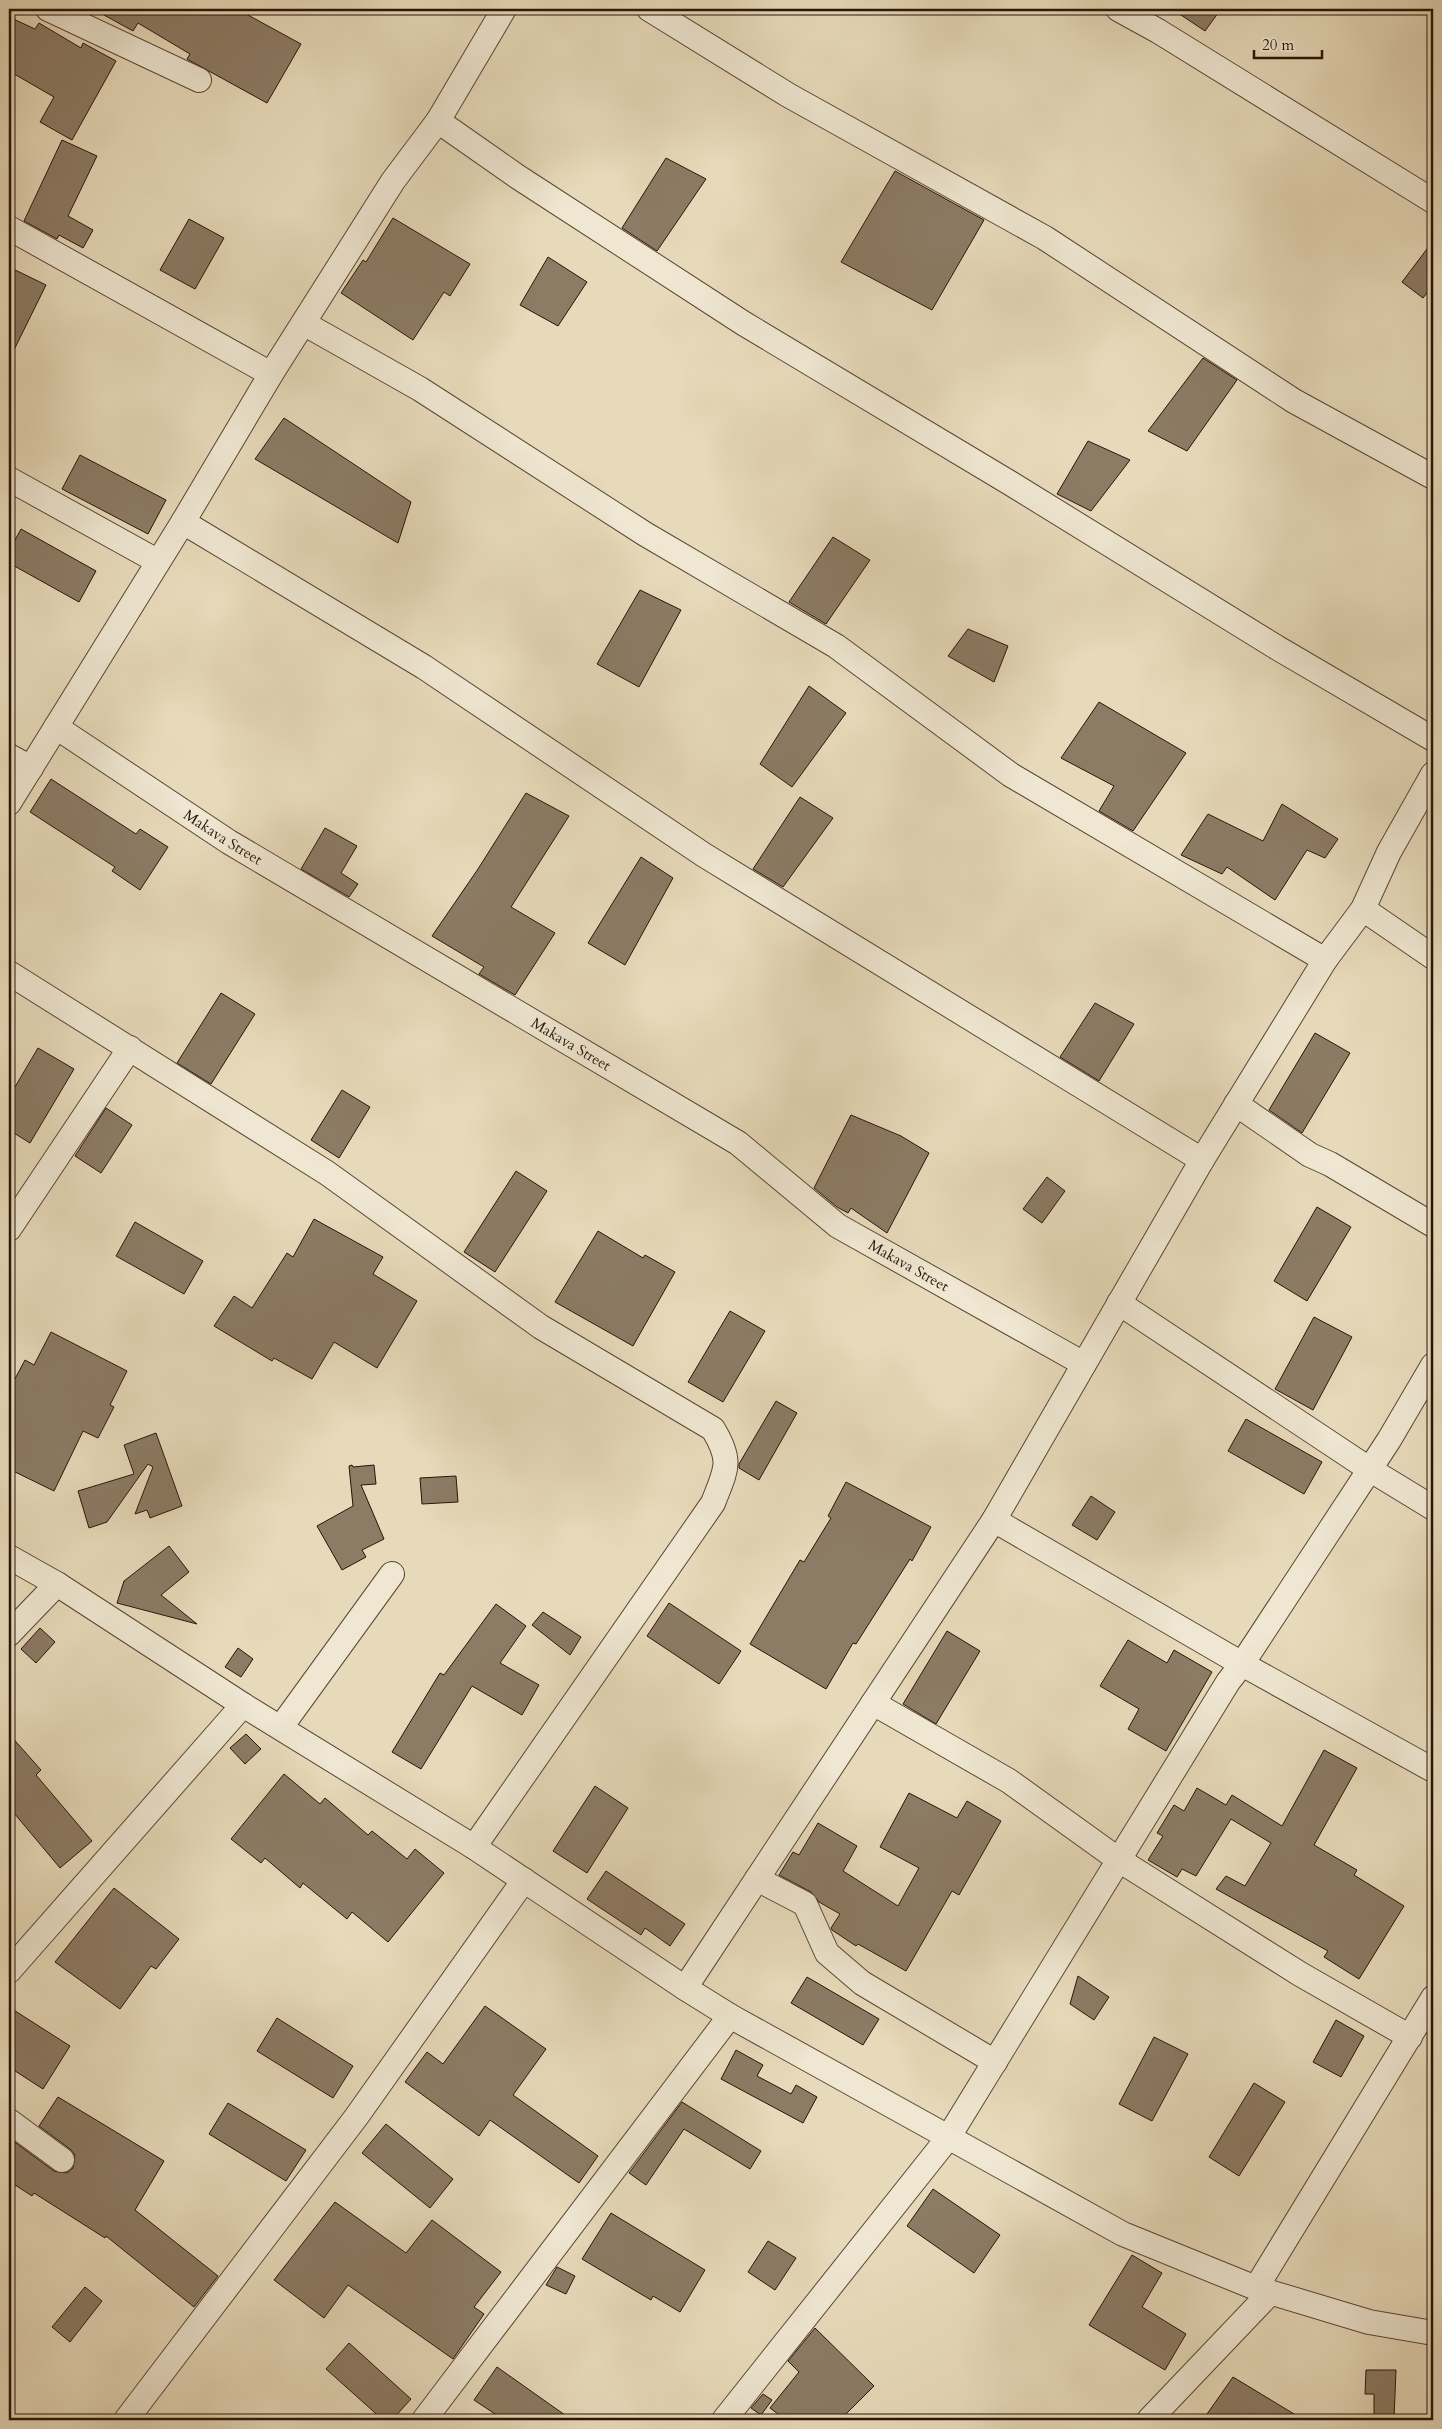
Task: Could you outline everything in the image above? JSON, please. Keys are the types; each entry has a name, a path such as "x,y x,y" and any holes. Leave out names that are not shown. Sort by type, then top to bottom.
{"street":[{"path":"48,9 199,80"},
{"path":"9,804 157,561 183,522 271,374 305,324 393,181 438,122 504,9"},
{"path":"649,9 788,95 1044,238 1294,401 1433,478"},
{"path":"1118,9 1158,30 1433,201"},
{"path":"438,122 518,177 743,323 1010,483 1276,647 1433,739"},
{"path":"9,228 38,242 271,374"},
{"path":"305,324 420,389 645,534 836,646 1011,775 1325,960"},
{"path":"9,479 157,561"},
{"path":"183,522 424,667 704,856 1202,1160"},
{"name":"Makava Street","path":"56,727 229,842 738,1143 838,1226 1084,1364"},
{"path":"9,756 30,768"},
{"path":"685,1988 994,1520 1202,1160 1325,960 1363,909 1389,852 1433,774"},
{"path":"1363,909 1433,957"},
{"path":"9,973 328,1174 541,1327 713,1429 721,1442 726,1456 726,1469 713,1503 474,1847"},
{"path":"9,1229 130,1048"},
{"path":"1236,1104 1310,1155 1330,1164 1433,1225"},
{"path":"1119,1303 1369,1469 1433,1508"},
{"path":"724,2420 948,2138 1228,1682 1242,1664 1389,1440 1433,1365"},
{"path":"994,1520 1242,1664 1433,1770"},
{"path":"9,1557 57,1584 243,1705 474,1847 730,2016 1123,2234 1263,2290 1369,2322 1433,2333"},
{"path":"281,1727 392,1574"},
{"path":"9,1634 57,1584"},
{"path":"873,1704 1009,1781 1119,1860 1300,1974 1410,2037"},
{"path":"9,1971 243,1705"},
{"path":"757,1879 805,1904 827,1953 862,1983 995,2062"},
{"path":"126,2420 357,2116 524,1880"},
{"path":"1149,2420 1263,2290 1433,1998"},
{"path":"424,2420 730,2016"},
{"path":"9,2122 62,2160"}],"building":[{"path":"93,9 237,9 301,44 267,103 187,59 190,54 138,23 133,31"},
{"path":"1172,9 1221,9 1205,31"},
{"path":"9,17 35,29 39,23 81,48 83,43 116,61 72,140 40,122 54,97 9,71"},
{"path":"62,140 97,156 68,216 93,230 83,248 59,235 57,239 24,221"},
{"path":"666,158 706,179 657,251 622,228"},
{"path":"895,171 984,220 932,310 841,262"},
{"path":"393,218 470,264 450,296 444,292 413,340 341,293 363,260 366,262"},
{"path":"189,219 224,238 195,289 160,270"},
{"path":"1433,241 1433,285 1423,298 1402,282"},
{"path":"548,257 587,282 558,326 520,305"},
{"path":"9,267 46,285 9,360"},
{"path":"1203,358 1237,380 1187,451 1148,431"},
{"path":"284,418 411,502 398,543 255,459"},
{"path":"1088,441 1130,460 1091,511 1057,494"},
{"path":"80,455 166,500 148,534 62,489"},
{"path":"21,529 96,571 79,602 9,563 9,551"},
{"path":"833,537 870,560 826,624 789,602"},
{"path":"640,590 681,610 639,687 597,664"},
{"path":"968,629 1008,646 994,682 948,656"},
{"path":"809,686 846,713 792,787 760,764"},
{"path":"1099,702 1186,753 1133,831 1099,811 1114,786 1061,758"},
{"path":"51,779 136,834 140,829 168,847 140,890 112,871 115,867 30,812"},
{"path":"526,793 569,816 511,907 555,933 515,995 479,974 484,967 432,936 478,869"},
{"path":"800,797 833,818 783,887 753,869"},
{"path":"1282,804 1338,839 1325,858 1307,850 1275,900 1227,867 1222,874 1181,855 1208,814 1263,841"},
{"path":"325,828 357,846 341,873 358,884 349,897 301,869"},
{"path":"641,857 673,878 625,965 588,943"},
{"path":"221,993 255,1014 211,1084 177,1063"},
{"path":"1095,1003 1134,1024 1099,1081 1060,1057"},
{"path":"1315,1033 1350,1053 1302,1133 1269,1110"},
{"path":"38,1048 74,1069 30,1143 9,1130 9,1097"},
{"path":"342,1090 370,1107 339,1158 311,1140"},
{"path":"106,1108 132,1125 101,1173 75,1156"},
{"path":"851,1115 901,1136 929,1153 887,1233 851,1208 848,1213 837,1207 814,1188"},
{"path":"516,1171 547,1191 495,1272 464,1252"},
{"path":"1047,1177 1065,1191 1042,1223 1023,1209"},
{"path":"1317,1207 1351,1227 1307,1301 1274,1281"},
{"path":"314,1219 383,1257 373,1274 417,1301 377,1368 334,1342 312,1379 274,1358 272,1361 214,1326 234,1296 252,1308 287,1253 293,1257"},
{"path":"135,1222 203,1261 184,1294 116,1256"},
{"path":"598,1231 643,1258 645,1255 675,1272 633,1346 555,1302"},
{"path":"730,1311 765,1331 723,1402 688,1382"},
{"path":"1314,1317 1352,1337 1313,1410 1275,1389"},
{"path":"51,1332 127,1371 110,1405 114,1407 98,1438 83,1431 54,1491 9,1469 9,1390 25,1360 34,1365"},
{"path":"776,1401 797,1413 759,1480 739,1468 739,1464"},
{"path":"1246,1419 1322,1462 1304,1494 1228,1451"},
{"path":"156,1433 182,1506 150,1518 147,1510 135,1514 153,1467 148,1464 107,1522 89,1528 78,1491 134,1474 124,1445"},
{"path":"352,1465 353,1467 374,1465 376,1484 361,1485 384,1539 362,1550 366,1557 342,1570 317,1526 353,1506 349,1466"},
{"path":"456,1476 458,1502 422,1504 420,1478"},
{"path":"846,1482 931,1527 912,1561 910,1559 856,1644 853,1643 826,1689 750,1644 800,1560 804,1562 831,1518 828,1516"},
{"path":"1091,1496 1115,1512 1097,1540 1072,1525"},
{"path":"169,1546 189,1572 161,1595 197,1624 117,1603 124,1581"},
{"path":"669,1603 741,1651 719,1684 647,1636"},
{"path":"496,1604 526,1626 500,1663 539,1685 522,1715 472,1686 421,1769 392,1752 440,1673 444,1675"},
{"path":"543,1612 581,1637 570,1655 532,1625"},
{"path":"40,1628 55,1642 36,1663 21,1649"},
{"path":"947,1631 980,1651 936,1724 903,1704"},
{"path":"1128,1640 1167,1663 1174,1650 1212,1672 1166,1751 1128,1729 1139,1709 1100,1686"},
{"path":"238,1648 253,1659 241,1677 225,1667"},
{"path":"9,1734 41,1770 36,1775 92,1841 60,1868 9,1807"},
{"path":"246,1734 261,1749 245,1764 230,1748"},
{"path":"1324,1750 1357,1768 1314,1845 1357,1870 1354,1875 1404,1906 1359,1979 1324,1957 1328,1951 1216,1889 1226,1876 1245,1886 1271,1843 1231,1819 1196,1876 1182,1869 1177,1877 1148,1860 1163,1836 1157,1833 1174,1805 1184,1811 1197,1788 1226,1805 1232,1795 1282,1826"},
{"path":"284,1774 320,1804 325,1798 368,1835 372,1831 407,1859 415,1849 444,1873 388,1942 352,1912 347,1919 303,1883 300,1888 265,1858 261,1863 231,1839"},
{"path":"595,1786 628,1808 587,1873 553,1851"},
{"path":"909,1793 957,1818 967,1801 1001,1821 959,1895 952,1891 906,1971 858,1944 856,1946 832,1930 831,1928 840,1914 819,1902 811,1892 779,1875 793,1852 799,1855 818,1823 857,1846 843,1871 898,1906 919,1868 880,1847"},
{"path":"606,1871 685,1924 670,1946 645,1928 641,1935 587,1899"},
{"path":"114,1888 179,1939 156,1969 151,1966 120,2009 55,1962"},
{"path":"1078,1976 1109,1997 1094,2020 1070,2004"},
{"path":"807,1977 879,2019 863,2045 791,2003"},
{"path":"485,2006 546,2049 513,2095 598,2156 579,2183 490,2120 479,2136 405,2082 427,2052 443,2064"},
{"path":"9,2007 70,2046 43,2089 9,2067"},
{"path":"277,2018 353,2066 333,2098 257,2051"},
{"path":"1336,2020 1364,2036 1341,2077 1313,2062"},
{"path":"1154,2037 1188,2054 1152,2121 1119,2104"},
{"path":"736,2050 763,2065 757,2076 791,2094 796,2085 817,2097 803,2123 721,2079"},
{"path":"1254,2083 1285,2102 1239,2176 1209,2157"},
{"path":"58,2097 164,2161 135,2210 218,2276 194,2307 106,2236 105,2238 34,2193 32,2196 9,2181 9,2138 54,2171 67,2173 73,2168 75,2155 70,2149 39,2126"},
{"path":"682,2102 761,2151 750,2169 684,2129 646,2185 629,2173"},
{"path":"228,2103 306,2150 286,2181 209,2134"},
{"path":"386,2124 453,2179 430,2208 362,2153"},
{"path":"933,2189 1000,2235 974,2273 907,2226"},
{"path":"335,2202 406,2253 432,2220 501,2272 474,2307 484,2314 453,2359 348,2285 324,2318 274,2280"},
{"path":"611,2213 705,2270 680,2312 653,2296 651,2300 582,2259"},
{"path":"768,2241 796,2258 775,2290 748,2272"},
{"path":"1132,2255 1162,2273 1142,2307 1186,2334 1165,2370 1089,2325"},
{"path":"557,2267 575,2276 566,2294 546,2285"},
{"path":"85,2287 102,2301 70,2342 52,2327"},
{"path":"815,2328 874,2386 840,2420 786,2420 770,2408 799,2372 788,2361"},
{"path":"349,2343 411,2399 392,2420 383,2420 326,2369"},
{"path":"497,2367 572,2420 504,2420 474,2400"},
{"path":"1366,2370 1396,2370 1394,2419 1374,2418 1374,2394 1365,2394"},
{"path":"1233,2377 1304,2420 1216,2420 1207,2414"},
{"path":"763,2394 772,2400 761,2415 751,2408"}]}
